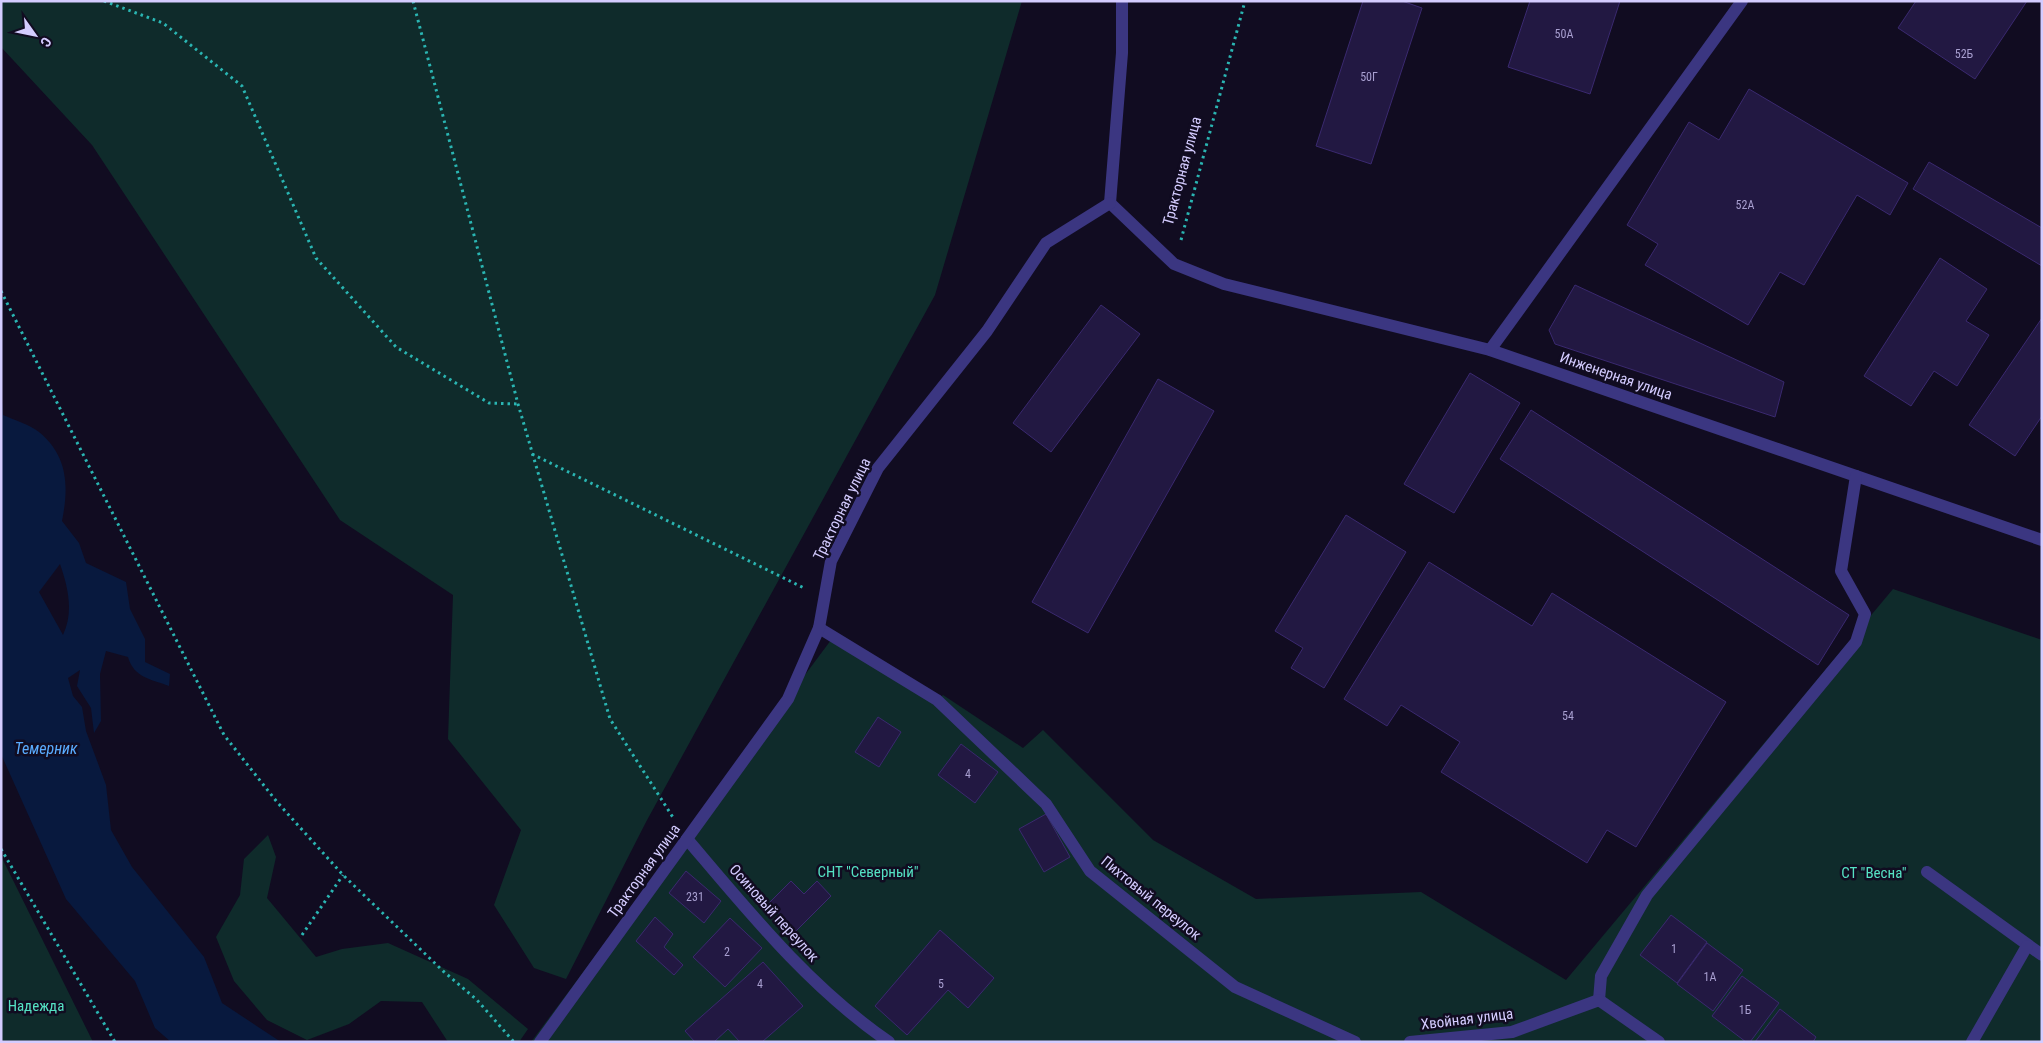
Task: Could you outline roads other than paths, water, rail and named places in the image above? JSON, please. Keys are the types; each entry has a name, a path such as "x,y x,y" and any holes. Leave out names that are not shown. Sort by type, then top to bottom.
{"street":[{"path":"1110,203 1122,53 1122,1"},
{"path":"1490,350 1742,1"},
{"name":"Тракторная улица","path":"540,1042 788,699 819,628 831,561 878,468 987,331 1046,244 1110,203 1174,264"},
{"name":"Инженерная улица","path":"1174,264 1224,284 1490,350 2042,540"},
{"path":"1659,1042 1599,1000 1601,976 1646,895 1856,642 1865,614 1841,571 1856,476"},
{"name":"Пихтовый переулок","path":"819,628 937,700 1046,804 1090,871 1235,987 1355,1042"},
{"name":"Осиновый переулок","path":"687,839 782,951 858,1021 889,1042"},
{"path":"1928,872 2027,946 2042,955"},
{"path":"1972,1042 2027,946"},
{"name":"Хвойная улица","path":"1410,1042 1512,1032 1599,1000"}],"water":[{"name":"Темерник","path":"1,390 3,415 35,429 49,441 56,451 64,472 65,496 62,521 79,543 86,563 126,582 130,609 145,639 145,662 170,674 169,686 139,674 128,657 106,651 100,674 101,721 94,733 91,708 77,686 80,670 68,678 73,696 82,707 86,731 106,785 111,830 132,867 204,957 222,1003 281,1042 171,1042 155,1028 135,981 66,899 1,754","holes":["60,564 69,600 68,617 63,635 39,592"]}],"park label":[{"name":"СНТ \"Северный\"","path":"868,872"},
{"name":"СТ \"Весна\"","path":"1874,873"},
{"name":"Надежда","path":"36,1006"}]}
